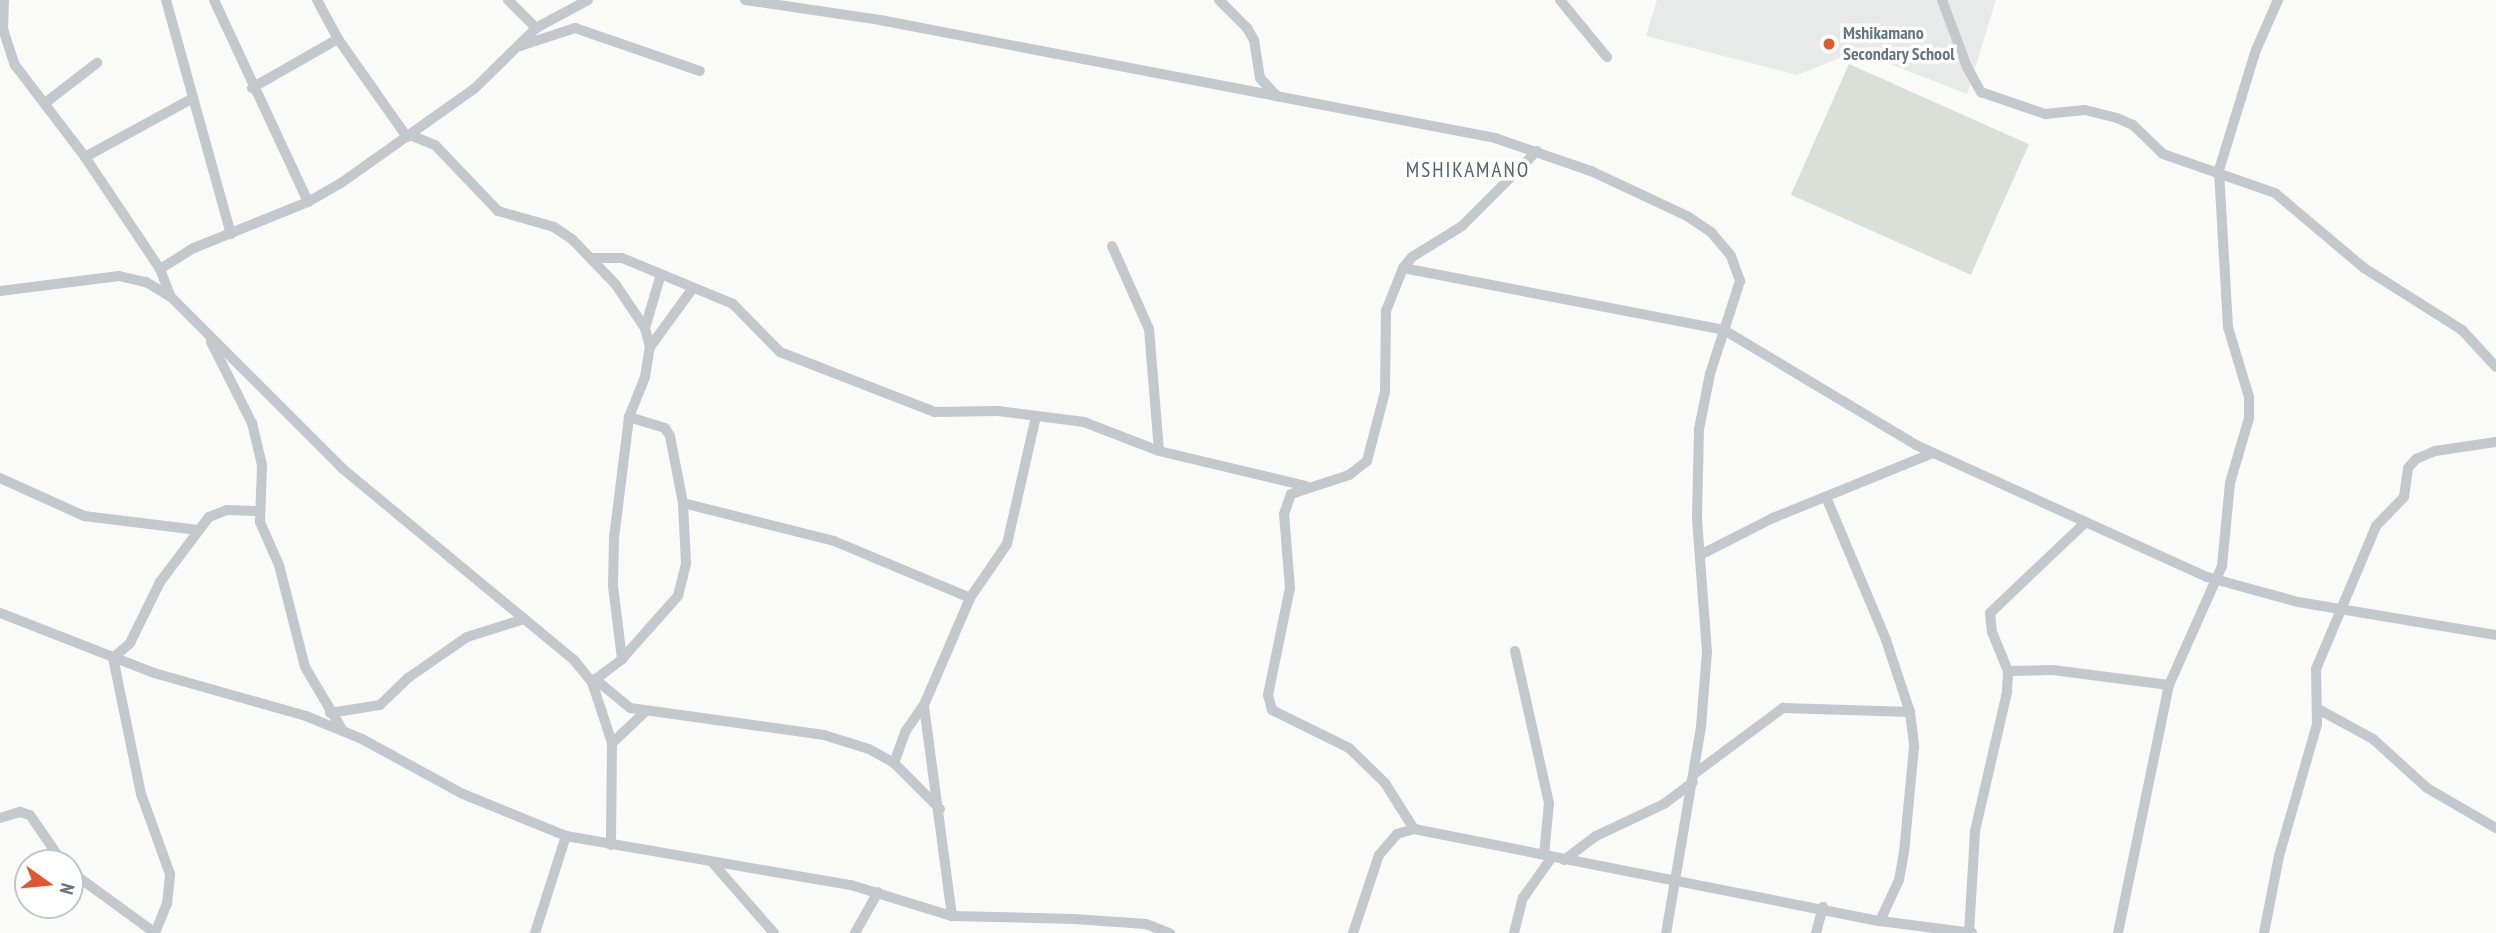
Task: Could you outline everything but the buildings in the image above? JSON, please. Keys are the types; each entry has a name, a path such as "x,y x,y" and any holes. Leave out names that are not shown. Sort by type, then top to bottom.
{"street":[{"path":"4,0 1,30 15,65 85,157 160,269 171,297"},
{"path":"166,0 231,234"},
{"path":"214,0 252,88 308,202"},
{"path":"317,0 338,39 408,136 435,145 498,211 554,227 592,258 645,328 650,347 645,377 629,417 614,538 613,586 622,659"},
{"path":"508,0 536,28"},
{"path":"160,269 231,234 308,202 474,89 536,28 588,0"},
{"path":"745,0 880,20 1495,138 1537,151 1627,187 1711,232 1731,256 1740,281 1724,330 1699,429 1700,555 1707,652 1693,778 1667,933"},
{"path":"1219,0 1247,28 1254,40 1260,78 1279,98"},
{"path":"1560,0 1607,57"},
{"path":"1942,0 1967,67 1981,92 2045,114 2085,110 2117,118 2133,125 2163,154 2219,170 2278,195 2364,268 2462,330 2496,367"},
{"path":"2118,933 2169,685 2216,581 2224,557 2230,483 2250,412 2228,327 2219,170 2256,51 2278,0"},
{"path":"514,48 575,29 700,71"},
{"path":"252,88 338,39"},
{"path":"45,103 97,63"},
{"path":"85,157 193,98"},
{"path":"1414,829 1385,783 1349,748 1272,710 1268,695 1290,588 1284,514 1291,494 1306,486 1343,478 1367,461 1385,393 1386,311 1404,268 1412,257 1462,226 1537,151"},
{"path":"1112,246 1149,329 1158,451"},
{"path":"592,258 622,258 693,288 747,314 780,352 935,412 998,411 1092,424 1158,451 1306,486"},
{"path":"1404,268 1724,330 1836,401 1933,453 2216,581 2340,610 2496,635"},
{"path":"645,328 661,274"},
{"path":"0,291 119,276 146,282 171,297 343,469 524,619 621,704 646,711 824,735 869,749 894,763 940,809"},
{"path":"650,347 693,288"},
{"path":"207,333 252,423 262,465 260,511 305,667 343,731"},
{"path":"894,763 905,732 924,705 970,598 1007,544 1036,416"},
{"path":"593,680 622,659 678,596 686,563 684,502 668,432 629,417"},
{"path":"2264,933 2318,709 2316,669 2376,526 2404,497 2410,464 2435,451 2496,442"},
{"path":"1700,555 1773,518 1933,453"},
{"path":"1,482 83,516 198,530"},
{"path":"1826,497 1886,640 1910,712 1914,747 1910,813 1899,880 1880,921"},
{"path":"684,502 834,541 970,598"},
{"path":"113,658 130,643 160,582 198,530 217,511 260,511"},
{"path":"1353,933 1379,855 1397,834 1414,829 1435,830 1564,860 1823,907 1880,921 1970,933 1975,831 2008,671 1992,632 1990,612 2085,522"},
{"path":"0,613 113,658 306,716 343,731 463,794 566,836 878,892 952,916 1074,919 1146,925 1170,933"},
{"path":"330,713 380,705 408,678 467,637 524,619"},
{"path":"1514,933 1523,898 1548,856 1549,803 1515,651"},
{"path":"84,881 155,933 167,904 170,874 141,794 113,658"},
{"path":"2008,671 2053,670 2169,685"},
{"path":"593,680 612,743 611,845"},
{"path":"924,705 940,809 952,916"},
{"path":"1564,860 1595,836 1664,804 1783,708 1910,712"},
{"path":"2318,709 2373,740 2427,788 2496,828"},
{"path":"612,743 646,711"},
{"path":"0,818 20,812 30,816 53,849"},
{"path":"535,933 566,836"},
{"path":"712,862 774,933"},
{"path":"855,933 878,892"},
{"path":"1816,933 1823,907"}],"shaded area":[{"name":"Mshikamano Secondary School","path":"1657,0 1996,0 1967,94 1857,51 1797,75 1646,36"},
{"path":"1849,64 2029,144 1971,275 1791,195"}],"place":[{"name":"Mshikamano Secondary School","path":"1829,44"}],"district":[{"name":"MSHIKAMANO","path":"1468,170"}]}
